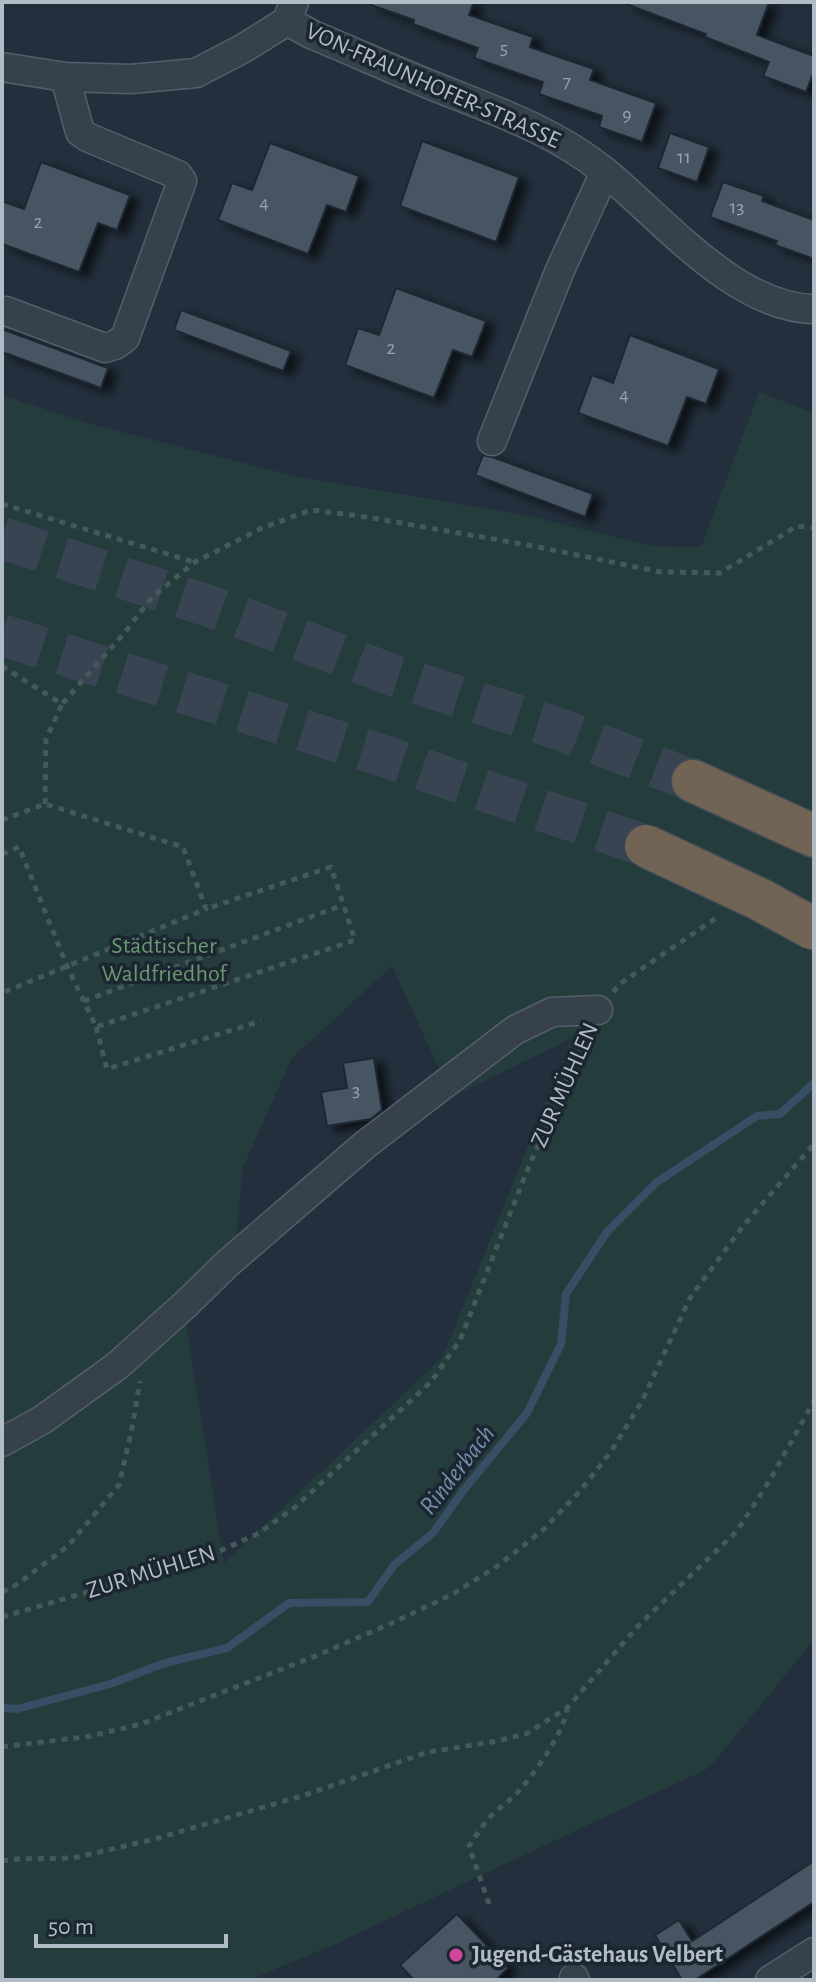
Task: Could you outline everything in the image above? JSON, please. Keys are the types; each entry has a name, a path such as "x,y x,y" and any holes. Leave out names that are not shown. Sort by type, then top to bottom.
{"highway":[{"path":"693,781 814,836"},
{"path":"646,846 759,899 814,929"}],"street":[{"path":"2,67 65,77 131,79 196,73 244,48 290,11"},
{"name":"VON-FRAUNHOFER-STRASSE","path":"290,11 313,35 501,112 567,145 605,172 707,262 771,300 801,309 814,309"},
{"path":"6,311 105,348 125,338 182,181 178,175 80,132 65,77"},
{"path":"492,441 560,270 605,172"},
{"name":"ZUR MÜHLEN","path":"2,1442 42,1420 117,1366 228,1263 355,1154 515,1030 552,1012 598,1010"},
{"path":"770,1980 814,1952"}],"path":[{"path":"2,504 195,562"},
{"path":"45,804 46,739 62,704 152,597 195,562 262,528 311,510 528,545 661,572 720,573 797,526 814,528"},
{"path":"2,666 62,704"},
{"path":"2,820 45,804 183,847 206,909"},
{"path":"2,854 19,847 67,966 96,1027 107,1069 261,1021"},
{"path":"2,993 206,909 331,867 355,940 96,1027"},
{"path":"84,1001 343,905"},
{"path":"598,1010 621,983 731,907"},
{"name":"ZUR MÜHLEN","path":"2,1617 205,1558 259,1533 294,1508 431,1382 460,1340 527,1171 598,1010"},
{"path":"2,1747 91,1736 141,1724 392,1623 453,1594 499,1565 544,1529 581,1490 612,1450 642,1401 690,1298 743,1226 814,1144"},
{"path":"2,1592 68,1546 119,1485 146,1341"},
{"path":"2,1861 73,1858 155,1839 305,1795 428,1752 526,1734 567,1708 638,1626 737,1531 770,1480 814,1401"},
{"path":"489,1904 469,1846 492,1815 517,1793 539,1763 556,1738 567,1708"}],"green space":[{"name":"Städtischer Waldfriedhof","path":"759,392 814,413 814,1640 709,1768 329,1947 249,1980 2,1980 2,395 94,425 295,476 529,516 651,546 701,547","holes":["392,966 452,1097 572,1038 442,1358 224,1563 183,1304 235,1251 243,1167 292,1058"]}],"building":[{"path":"371,2 474,2 469,15 533,37 530,47 594,69 590,80 656,103 642,142 599,127 602,116 539,94 543,82 474,58 478,48 413,24 414,20 371,5"},
{"path":"626,2 769,2 757,35 814,56 814,71 806,92 763,76 769,62"},
{"path":"670,133 709,147 697,182 658,168"},
{"path":"422,141 519,177 496,242 400,206"},
{"path":"270,143 359,176 346,212 327,205 308,254 218,220 232,183 252,190"},
{"path":"41,162 130,195 117,230 98,223 79,272 2,244 2,201 24,209"},
{"path":"723,182 764,196 762,201 814,220 814,259 775,245 777,241 710,217"},
{"path":"396,288 486,321 472,357 453,350 434,398 345,365 358,328 379,335"},
{"path":"181,310 291,351 283,371 174,330"},
{"path":"2,329 108,368 101,388 2,352"},
{"path":"630,335 719,369 706,404 687,397 668,446 578,413 592,375 613,383"},
{"path":"483,455 593,494 585,517 475,475"},
{"path":"374,1058 382,1110 371,1119 327,1126 321,1092 347,1088 343,1063"},
{"path":"814,1861 814,1902 695,1980 682,1980 655,1935 679,1920 692,1941"},
{"path":"457,1914 508,1968 496,1980 414,1980 400,1965"}],"waterway":[{"name":"Rinderbach","path":"2,1708 17,1709 110,1684 165,1663 227,1648 289,1603 368,1602 394,1565 433,1533 527,1413 561,1344 566,1294 607,1232 657,1182 757,1116 780,1114 814,1083"}],"tunnel":[{"path":"2,538 221,610 395,676 562,730 693,781"},
{"path":"2,635 378,754 646,846"}],"place":[{"name":"Jugend-Gästehaus Velbert","path":"456,1955"}]}
